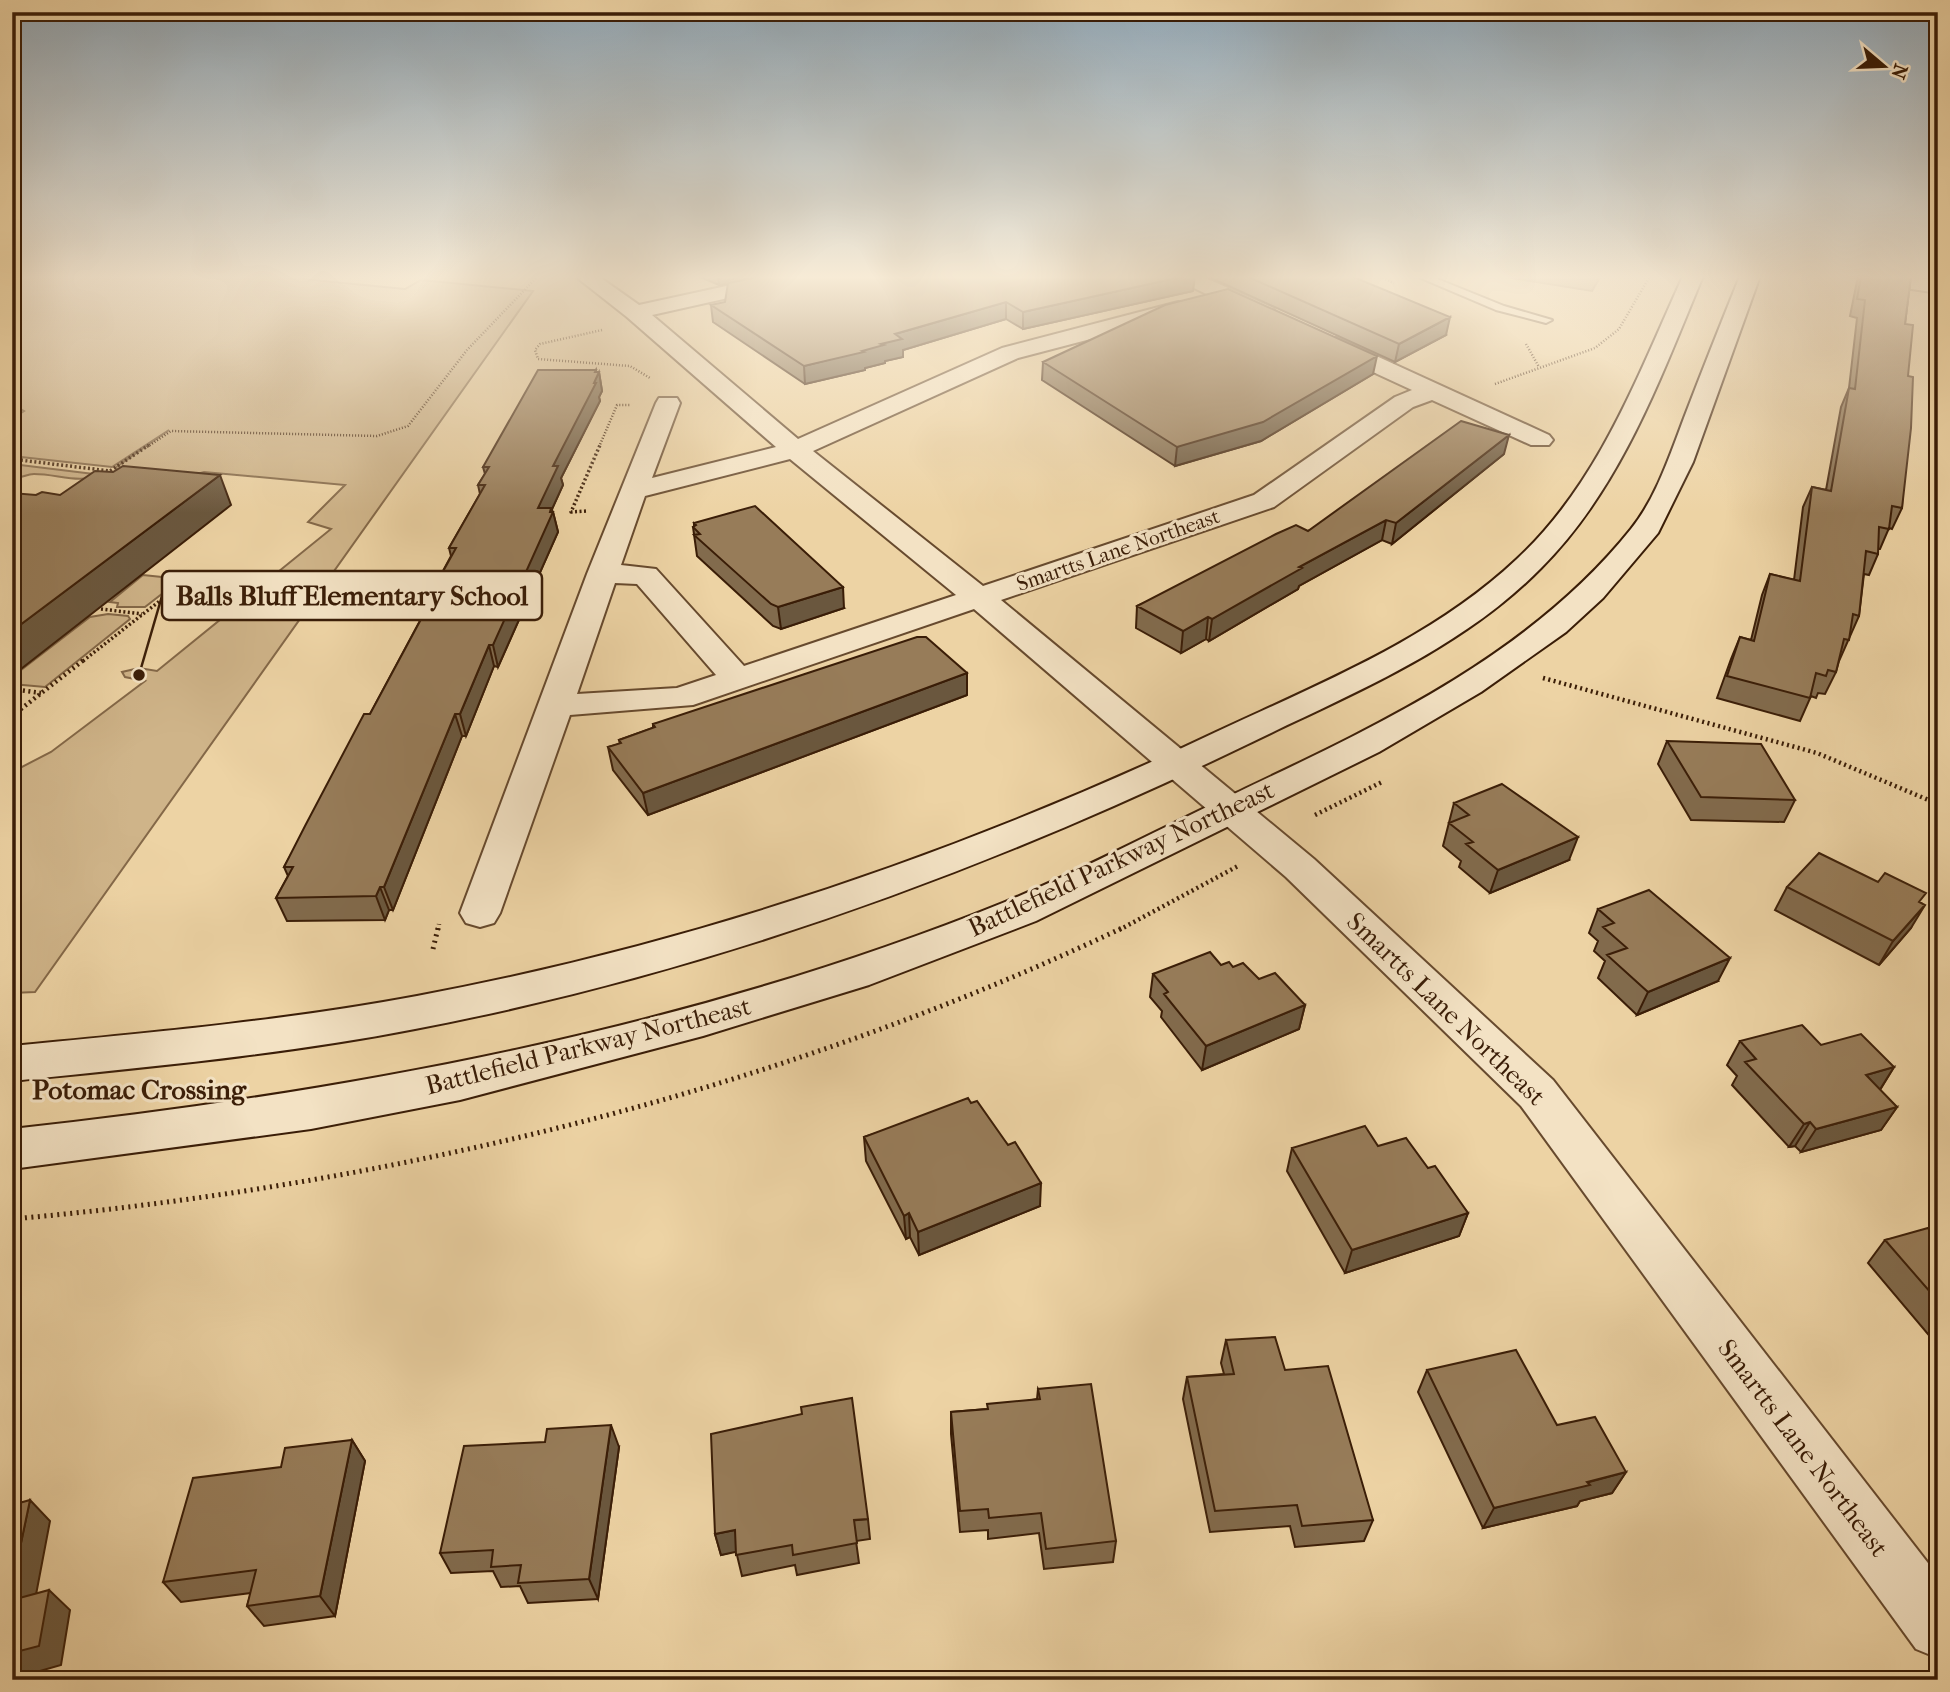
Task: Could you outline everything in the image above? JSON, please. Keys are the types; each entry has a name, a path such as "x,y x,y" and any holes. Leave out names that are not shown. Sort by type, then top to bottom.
{"street":[{"name":"Smartts Lane Northeast","path":"684,355 795,450 978,597 1300,868 1537,1093 1938,1627"},
{"path":"633,491 795,450 1006,355"},
{"path":"1355,355 1540,440"},
{"path":"12,1064 181,1046 328,1026 464,1003 757,929 834,904 1063,818 1180,766 1387,662 1459,618 1528,566 1571,520 1594,487 1637,404 1658,355"},
{"name":"Battlefield Parkway Northeast","path":"12,1149 153,1133 324,1108 460,1082 703,1020 854,974 1022,911 1367,744 1436,705 1555,625 1592,592 1648,527 1665,497 1719,355"},
{"path":"480,913 633,491 659,393"},
{"name":"Smartts Lane Northeast","path":"978,597 1264,501 1404,402 1442,395"},
{"path":"602,574 645,575 736,677"},
{"path":"556,706 681,698 736,677 978,597"}],"path":[{"path":"12,459 110,471 171,431 377,436 402,430 463,355"},
{"path":"537,355 538,359 548,362 630,366 649,375 659,393"},
{"path":"1442,395 1572,355"},
{"path":"110,471 115,481"},
{"path":"12,716 189,578"},
{"path":"101,609 143,614"},
{"path":"1542,678 1817,753 1938,804"},
{"path":"12,689 42,693"}],"shaded area":[{"path":"12,355 488,355 35,992 12,993 12,772 51,752 145,681 125,677 122,672 139,668 157,671 258,589 231,581 248,573 273,576 331,529 308,522 345,485 204,472 133,492 115,468 169,430 112,467 12,456 12,419 24,411 12,404"},
{"path":"12,464 102,475 85,479 43,474 12,478"},
{"path":"143,575 181,579 145,607 117,607 118,603 110,602"},
{"path":"108,614 128,616 130,619 45,687 12,684 12,677 90,617"}],"building":[{"path":"787,355 851,355 804,366"},
{"path":"1058,355 1377,356 1263,422 1177,447 1043,362"},
{"path":"1859,355 1910,355 1908,376 1913,377 1911,428 1902,508 1892,506 1889,529 1879,527 1878,554 1866,551 1859,616 1853,614 1849,640 1844,639 1836,672 1828,670 1826,676 1816,673 1810,698 1727,676 1740,637 1754,641 1770,574 1800,581 1812,487 1831,491 1849,388 1855,389"},
{"path":"538,370 599,372 596,383 553,466 558,466 538,508 551,508 550,512 553,512 493,645 489,645 460,714 455,714 384,887 380,887 376,896 276,898 293,867 284,867 305,826 364,714 370,714 440,584 436,584 456,548 449,548 485,485 478,485 489,467 483,467"},
{"path":"1461,421 1509,435 1396,523 1386,520 1299,567 1302,568 1212,619 1208,617 1183,631 1137,606 1296,525 1308,531"},
{"path":"123,466 220,475 12,631 12,493 36,495 42,492 60,495 95,471 113,472"},
{"path":"755,506 843,587 778,607 771,604 694,535 700,534 693,527 696,525 694,523"},
{"path":"917,637 926,637 967,673 643,793 608,747 621,743 619,740 655,727 653,724"},
{"path":"1667,741 1761,744 1795,800 1701,797"},
{"path":"1502,784 1578,837 1498,870 1466,844 1473,842 1449,823 1469,815 1454,803"},
{"path":"1819,853 1878,882 1885,873 1926,893 1919,902 1925,905 1893,941 1787,887"},
{"path":"1649,890 1730,958 1648,992 1607,955 1627,948 1603,927 1614,923 1598,909"},
{"path":"1210,952 1221,965 1229,962 1233,967 1243,963 1259,979 1275,973 1305,1005 1206,1046 1164,994 1168,992 1153,974"},
{"path":"1802,1025 1821,1045 1861,1034 1894,1067 1866,1075 1897,1107 1816,1129 1810,1122 1804,1124 1745,1062 1756,1059 1740,1041"},
{"path":"968,1098 971,1103 977,1101 1008,1145 1015,1142 1041,1183 918,1232 909,1213 904,1216 864,1137"},
{"path":"1365,1126 1378,1146 1406,1138 1428,1168 1435,1166 1468,1213 1352,1250 1292,1148"},
{"path":"1928,1228 1931,1233 1938,1231 1938,1301 1885,1240"},
{"path":"1275,1337 1285,1370 1328,1366 1373,1520 1302,1526 1297,1505 1215,1511 1187,1377 1234,1374 1226,1340"},
{"path":"1516,1350 1557,1425 1595,1417 1626,1472 1587,1482 1590,1485 1494,1508 1427,1370"},
{"path":"1091,1384 1116,1541 1046,1549 1041,1513 989,1518 988,1509 960,1511 951,1412 988,1409 987,1404 1040,1399 1038,1389"},
{"path":"852,1398 868,1519 854,1520 857,1543 793,1555 792,1545 736,1555 735,1530 715,1534 711,1434 802,1414 801,1407"},
{"path":"611,1425 589,1579 518,1583 521,1565 491,1567 493,1550 440,1553 464,1446 545,1442 547,1429"},
{"path":"352,1440 320,1596 247,1606 256,1570 163,1582 193,1478 281,1467 285,1448"},
{"path":"30,1500 12,1586 12,1505"},
{"path":"49,1590 39,1646 12,1653 12,1600"}],"place":[{"name":"Balls Bluff Elementary School","path":"139,675"}],"district":[{"name":"Potomac Crossing","path":"139,1089"}]}
